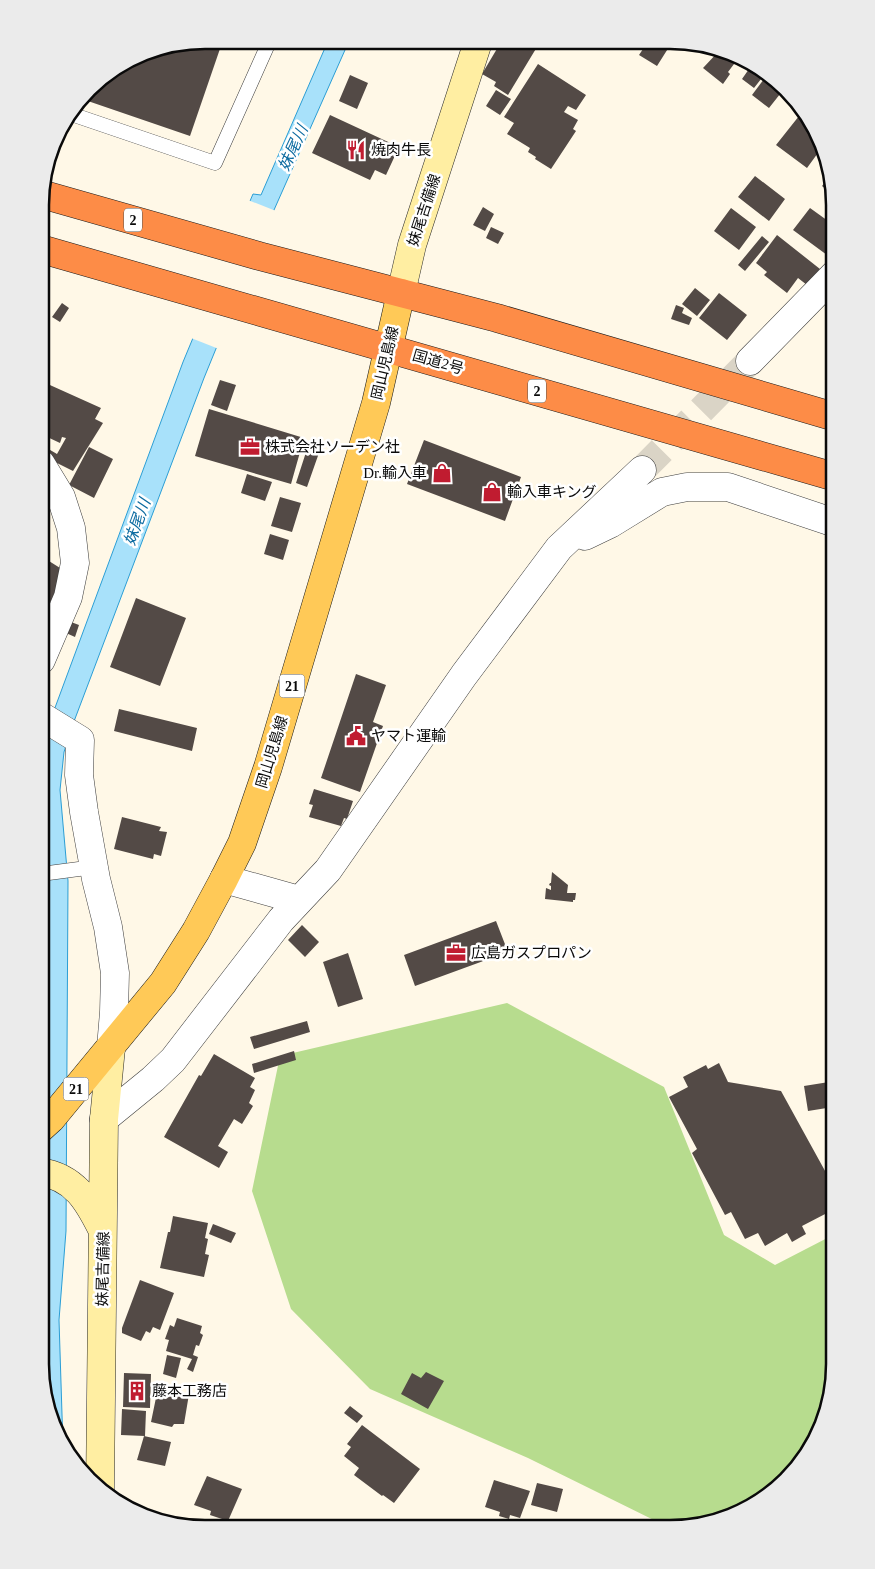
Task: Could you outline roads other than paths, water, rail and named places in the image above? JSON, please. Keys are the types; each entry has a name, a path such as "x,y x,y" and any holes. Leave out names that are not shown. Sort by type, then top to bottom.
{"highway":[{"name":"2","path":"49,196 259,256 497,318 826,414"},
{"name":"国道2号","path":"49,251 826,474"}],"main road":[{"name":"妹尾吉備線","path":"401,293 412,245 476,49"},
{"name":"岡山児島線","path":"49,1122 163,982 196,931 242,843 268,766 376,403 401,293"},
{"name":"妹尾吉備線","path":"100,1480 104,1120 111,1048"},
{"path":"49,1175 63,1179 74,1187 88,1202 103,1231"}],"street":[{"path":"750,362 826,283"},
{"path":"104,1120 173,1060 281,920 328,870 464,675 559,548 642,470"},
{"path":"49,477 61,497 71,528 75,563 68,597 49,641"},
{"path":"559,548 610,524 662,492 687,487 728,486 826,520"},
{"path":"49,722 80,740 79,775 84,812 87,868 108,927 115,973 111,1048"},
{"path":"224,879 300,900"}],"lane":[{"path":"77,116 215,163 266,49"},
{"path":"49,873 87,868"}],"water":[{"name":"妹尾川","path":"325,49 345,49 258,246 204,378 64,752 60,790 68,881 66,1231 59,1320 62,1428 57,1415 49,1375 49,724 183,362 253,194 261,195"}],"tunnel":[{"path":"642,470 750,361"}],"place":[{"name":"焼肉牛長","path":"356,150"},
{"name":"株式会社ソーデン社","path":"250,447"},
{"name":"Dr.輸入車","path":"442,473"},
{"name":"輸入車キング","path":"492,492"},
{"name":"ヤマト運輸","path":"356,736"},
{"name":"広島ガスプロパン","path":"456,953"},
{"name":"藤本工務店","path":"137,1391"}]}
